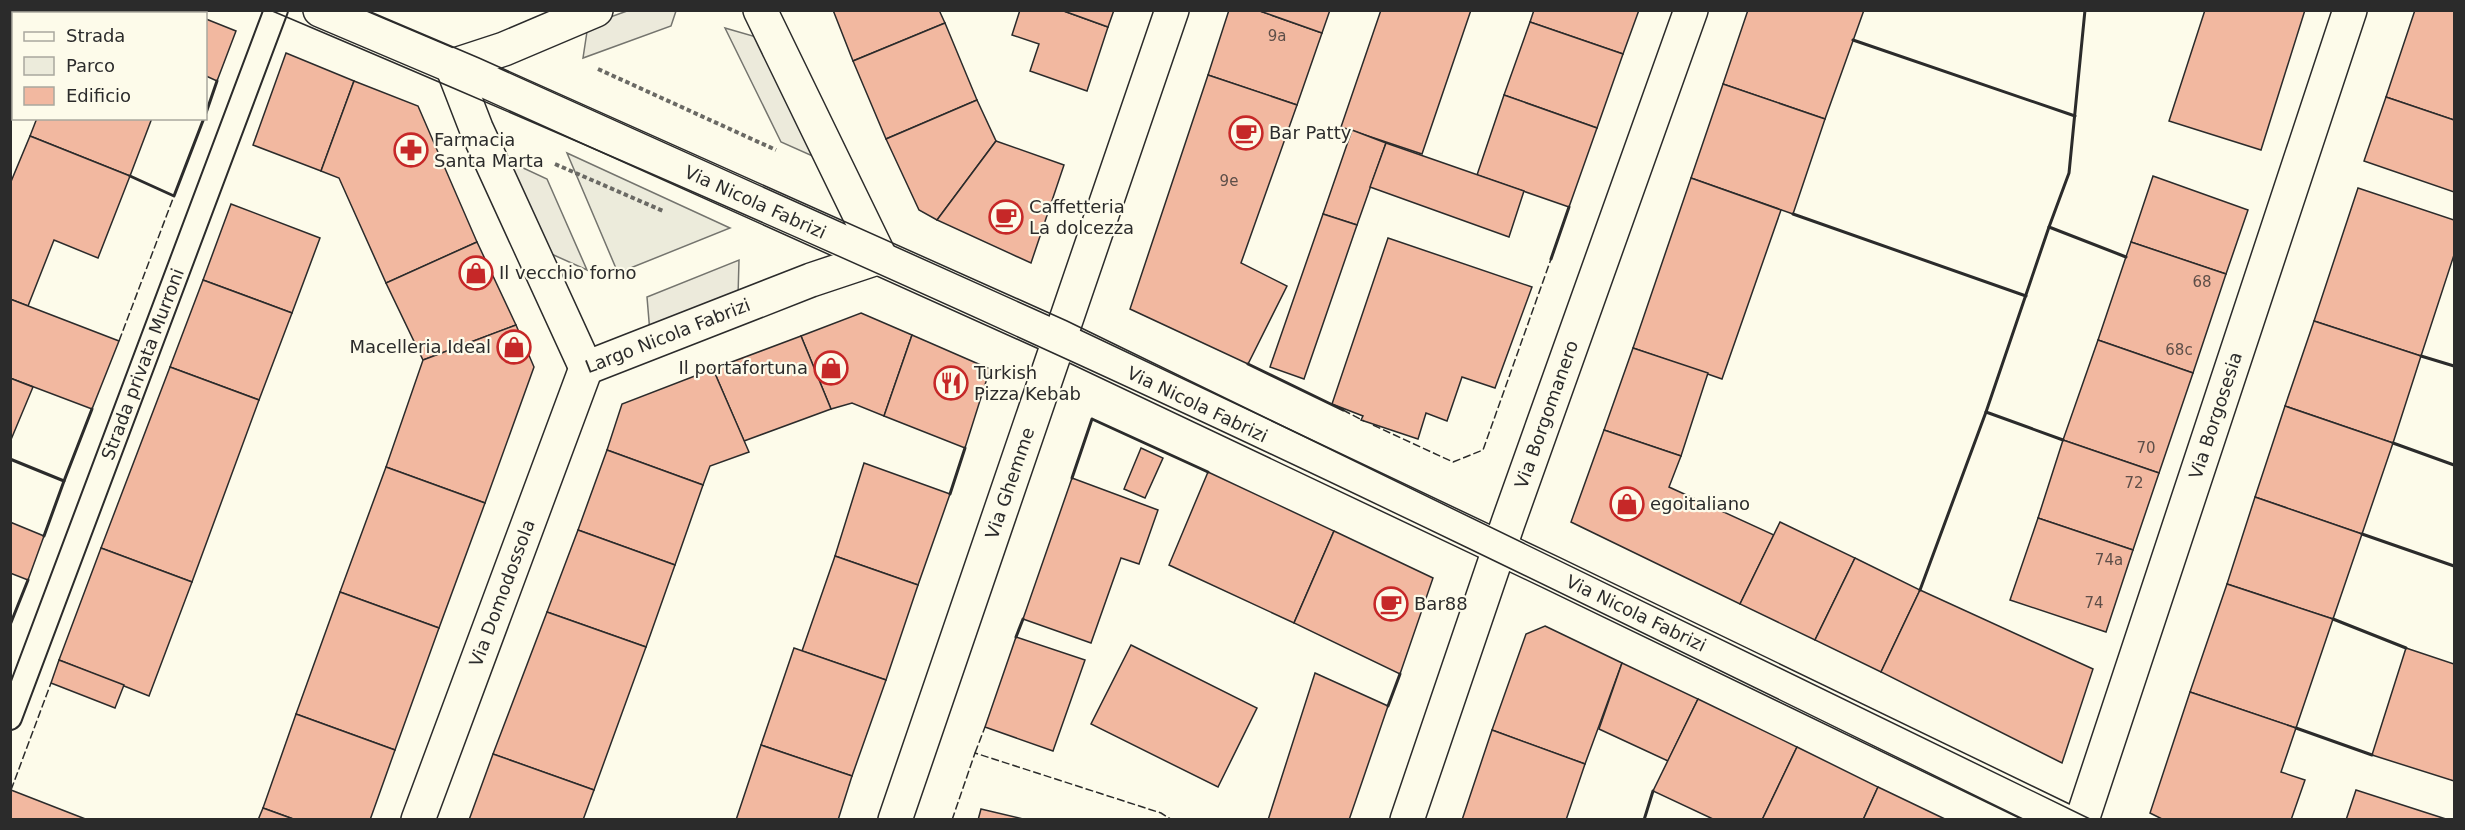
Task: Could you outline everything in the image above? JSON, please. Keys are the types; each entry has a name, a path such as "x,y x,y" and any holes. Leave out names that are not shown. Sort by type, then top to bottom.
{"street":[{"name":"Via Nicola Fabrizi","path":"320,10 452,66 1060,340 1500,548 2063,819"},
{"path":"452,66 504,49 596,10"},
{"path":"760,10 880,257"},
{"name":"Via Ghemme","path":"895,819 1172,10"},
{"name":"Via Borgomanero","path":"1407,819 1500,548 1691,10"},
{"name":"Via Borgosesia","path":"2082,819 2350,10"},
{"name":"Largo Nicola Fabrizi","path":"452,66 476,128 586,368 811,280 880,257"},
{"name":"Via Domodossola","path":"418,819 586,368"}],"lane":[{"name":"Strada privata Murroni","path":"10,718 276,10"}],"path":[{"path":"598,69 776,150"},
{"path":"555,164 671,215"}],"green space":[{"path":"567,153 730,228 618,273"}],"shaded area":[{"path":"627,11 676,11 671,26 583,58 588,25"},
{"path":"725,28 770,41 826,162 781,142"},
{"path":"504,159 547,179 587,270 547,252"},
{"path":"739,260 738,297 650,333 647,297"}],"building":[{"path":"81,10 181,10 180,12 80,12"},
{"path":"833,10 939,10 945,23 853,61"},
{"path":"1020,10 1061,10 1108,27 1087,91 1030,71 1039,44 1012,35"},
{"path":"1061,10 1114,10 1108,27"},
{"path":"1229,10 1257,10 1322,33 1297,105 1208,75"},
{"path":"1257,10 1330,10 1322,33"},
{"path":"1381,10 1471,10 1422,154 1341,127"},
{"path":"1534,10 1639,10 1623,54 1530,22"},
{"path":"1748,10 1864,10 1825,119 1723,84"},
{"path":"2205,10 2305,10 2261,150 2169,121"},
{"path":"2415,10 2454,11 2454,120 2386,97"},
{"path":"207,19 236,31 217,81 207,76"},
{"path":"1530,22 1623,54 1597,128 1504,95"},
{"path":"945,23 977,100 886,139 853,61"},
{"path":"286,53 354,81 321,171 253,145"},
{"path":"1208,75 1297,105 1241,263 1287,286 1248,364 1130,309"},
{"path":"354,81 418,106 477,242 386,283 339,178 321,171"},
{"path":"1723,84 1825,119 1793,214 1691,178"},
{"path":"1504,95 1597,128 1569,207 1477,175"},
{"path":"2386,97 2454,120 2454,192 2364,161"},
{"path":"977,100 996,141 937,220 919,210 886,139"},
{"path":"36,120 151,120 130,176 30,136"},
{"path":"1352,130 1386,143 1357,225 1323,214"},
{"path":"30,136 130,176 98,258 54,240 28,306 10,299 10,184"},
{"path":"996,141 1064,165 1031,263 937,220"},
{"path":"1386,143 1524,191 1509,237 1370,187"},
{"path":"2153,176 2248,210 2226,274 2131,242"},
{"path":"1691,178 1781,210 1722,379 1633,348"},
{"path":"2358,188 2454,220 2454,255 2421,356 2314,321"},
{"path":"231,204 320,238 292,313 203,280"},
{"path":"1323,214 1357,225 1304,379 1270,367"},
{"path":"1388,238 1532,287 1495,388 1462,377 1447,421 1426,413 1418,439 1361,420 1363,416 1332,404"},
{"path":"477,242 516,325 423,360 386,283"},
{"path":"2131,242 2226,274 2193,373 2098,340"},
{"path":"203,280 292,313 259,400 170,367"},
{"path":"10,299 119,341 92,409 10,378"},
{"path":"861,313 912,335 884,416 852,403 831,409 801,336"},
{"path":"2314,321 2421,356 2393,443 2285,406"},
{"path":"516,325 534,367 485,503 386,467 423,360"},
{"path":"912,335 990,369 965,448 884,416"},
{"path":"801,336 831,409 744,441 713,369"},
{"path":"2098,340 2193,373 2159,473 2063,440"},
{"path":"1633,348 1708,373 1681,456 1604,430"},
{"path":"170,367 259,400 192,582 101,548"},
{"path":"713,369 749,452 710,466 703,485 607,450 622,404"},
{"path":"10,378 33,387 10,442"},
{"path":"2285,406 2393,443 2362,534 2255,497"},
{"path":"1604,430 1681,456 1669,487 1774,535 1740,604 1571,522"},
{"path":"2063,440 2159,473 2133,550 2038,518"},
{"path":"1141,448 1163,458 1145,498 1124,489"},
{"path":"607,450 703,485 675,565 578,530"},
{"path":"864,463 950,494 918,585 835,556"},
{"path":"386,467 485,503 439,628 340,592"},
{"path":"1208,472 1334,531 1294,623 1169,565"},
{"path":"1072,478 1158,510 1139,564 1121,558 1091,643 1023,619"},
{"path":"2255,497 2362,534 2333,619 2227,584"},
{"path":"2038,518 2133,550 2106,632 2010,600"},
{"path":"10,522 44,536 28,580 10,573"},
{"path":"1780,522 1855,558 1815,640 1740,604"},
{"path":"578,530 675,565 646,647 547,612"},
{"path":"1334,531 1433,578 1400,674 1294,623"},
{"path":"101,548 192,582 149,696 59,660"},
{"path":"835,556 918,585 886,680 802,651"},
{"path":"1855,558 1920,590 1881,672 1815,640"},
{"path":"2227,584 2333,619 2296,728 2190,692"},
{"path":"1920,590 2093,669 2062,763 1881,672"},
{"path":"340,592 439,628 395,750 296,714"},
{"path":"547,612 646,647 594,790 493,754"},
{"path":"1545,626 1622,663 1585,764 1492,730 1526,634"},
{"path":"1016,637 1085,660 1053,751 985,727"},
{"path":"1131,645 1257,708 1218,787 1091,724"},
{"path":"794,648 886,680 852,776 761,745"},
{"path":"2406,648 2454,664 2454,781 2372,755"},
{"path":"59,660 124,685 115,708 51,683"},
{"path":"1622,663 1698,699 1668,761 1599,729"},
{"path":"1315,673 1388,706 1349,820 1268,820"},
{"path":"2190,692 2296,728 2281,772 2305,780 2291,820 2164,820 2150,813"},
{"path":"1698,699 1797,747 1762,820 1715,820 1653,791"},
{"path":"296,714 395,750 370,820 296,820 263,808"},
{"path":"1492,730 1585,764 1566,820 1462,820"},
{"path":"761,745 852,776 838,820 736,820"},
{"path":"1797,747 1878,787 1863,820 1762,820"},
{"path":"493,754 594,790 583,820 469,820"},
{"path":"1878,787 1947,820 1863,820"},
{"path":"11,790 88,820 10,820"},
{"path":"2356,790 2449,820 2346,820"},
{"path":"263,808 296,820 258,820"},
{"path":"981,809 1027,820 978,820"}],"tram line":[{"path":"270,10 761,221 1175,409 1540,583 2025,820"},
{"path":"366,10 479,58 1067,321 2092,820"}],"fence":[{"path":"119,341 174,196"},
{"path":"1373,425 1453,462 1483,450 1551,259"},
{"path":"1343,410 1364,421"},
{"path":"11,790 51,683"},
{"path":"975,753 985,727"},
{"path":"952,820 975,753 1161,813 1172,820"}],"wall":[{"path":"2085,10 2069,173 2049,227 2126,257"},
{"path":"1853,40 2075,116"},
{"path":"207,110 217,81"},
{"path":"130,176 174,196 203,120"},
{"path":"1551,259 1569,207"},
{"path":"1793,214 2026,296"},
{"path":"2049,227 1986,412 2063,440"},
{"path":"2421,356 2454,366"},
{"path":"1248,364 1343,410"},
{"path":"10,459 64,481 92,409"},
{"path":"1920,590 1986,412"},
{"path":"1072,478 1092,419 1208,472"},
{"path":"2393,443 2454,465"},
{"path":"950,494 965,448"},
{"path":"44,536 64,481"},
{"path":"2362,534 2454,566"},
{"path":"10,625 28,580"},
{"path":"1016,637 1023,619"},
{"path":"2333,619 2406,648"},
{"path":"1388,706 1400,674"},
{"path":"2296,728 2372,755"},
{"path":"1644,820 1653,791"}],"place":[{"name":"Bar Patty","path":"1246,133"},
{"name":"Farmacia Santa Marta","path":"411,150"},
{"name":"Caffetteria La dolcezza","path":"1006,217"},
{"name":"Il vecchio forno","path":"476,273"},
{"name":"Macelleria Ideal","path":"514,347"},
{"name":"Il portafortuna","path":"831,368"},
{"name":"Turkish Pizza Kebab","path":"951,383"},
{"name":"egoitaliano","path":"1627,504"},
{"name":"Bar88","path":"1391,604"}]}
